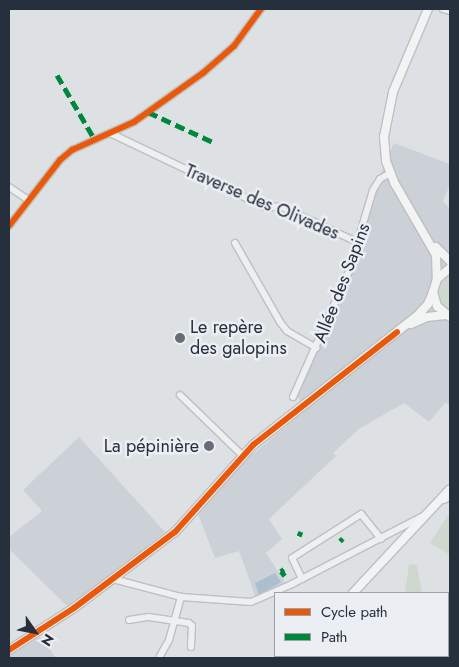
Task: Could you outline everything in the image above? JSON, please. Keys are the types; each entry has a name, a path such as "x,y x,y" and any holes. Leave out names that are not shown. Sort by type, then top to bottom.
{"main road":[{"path":"9,650 113,579 175,532 242,455 423,310 433,292 437,279 437,260 428,237 390,173 384,150 385,123 395,86 427,9"},
{"path":"428,237 450,261"},
{"path":"437,279 450,268"},
{"path":"433,292 437,306 449,316"},
{"path":"397,332 427,317 449,316"},
{"path":"354,592 447,498 450,491"},
{"path":"362,584 400,541 450,491"}],"street":[{"path":"9,226 64,156 112,134 214,65 242,37 261,9"},
{"path":"442,9 450,11"},
{"name":"Traverse des Olivades","path":"112,134 267,208 280,206 359,243"},
{"name":"Allée des Sapins","path":"293,397 317,348 359,243 373,190 380,179 390,173"},
{"path":"9,187 28,200"},
{"path":"236,243 280,322 287,331 317,348"},
{"path":"180,395 242,455"},
{"path":"302,579 292,558 361,514 381,539"},
{"path":"113,579 181,597 251,602 302,579 426,514"},
{"path":"398,530 400,541"},
{"path":"159,658 175,620 181,597"},
{"path":"129,620 150,617 191,624 191,647"}],"shaded area":[{"path":"394,143 450,164 450,185 443,201 450,209 450,407 446,402 429,422 404,403 359,429 333,453 336,456 269,519 282,539 266,553 285,582 256,598 239,551 215,558 198,514 237,467 307,409 297,396 349,283 382,171"},
{"path":"450,274 450,313 441,306 437,295 439,284"},
{"path":"79,437 165,532 68,607 9,549 9,537 42,511 23,490"},
{"path":"450,512 450,555 430,543"},
{"path":"409,564 417,565 422,592 405,592"},
{"path":"40,637 56,658 9,658 9,655"}],"water":[{"path":"275,573 281,582 259,595 255,583"}],"marked path":[{"path":"57,75 95,140"},
{"path":"148,112 213,142"},
{"path":"299,536 301,531"},
{"path":"340,541 343,538"},
{"path":"284,569 281,571 285,576"}],"cycle path":[{"path":"9,226 60,160 72,150 134,122 203,73 234,46 261,9"},
{"path":"9,650 74,608 175,532 253,445 397,332"}],"place":[{"name":"Le repère des galopins","path":"180,338"},
{"name":"La pépinière","path":"209,446"}]}
